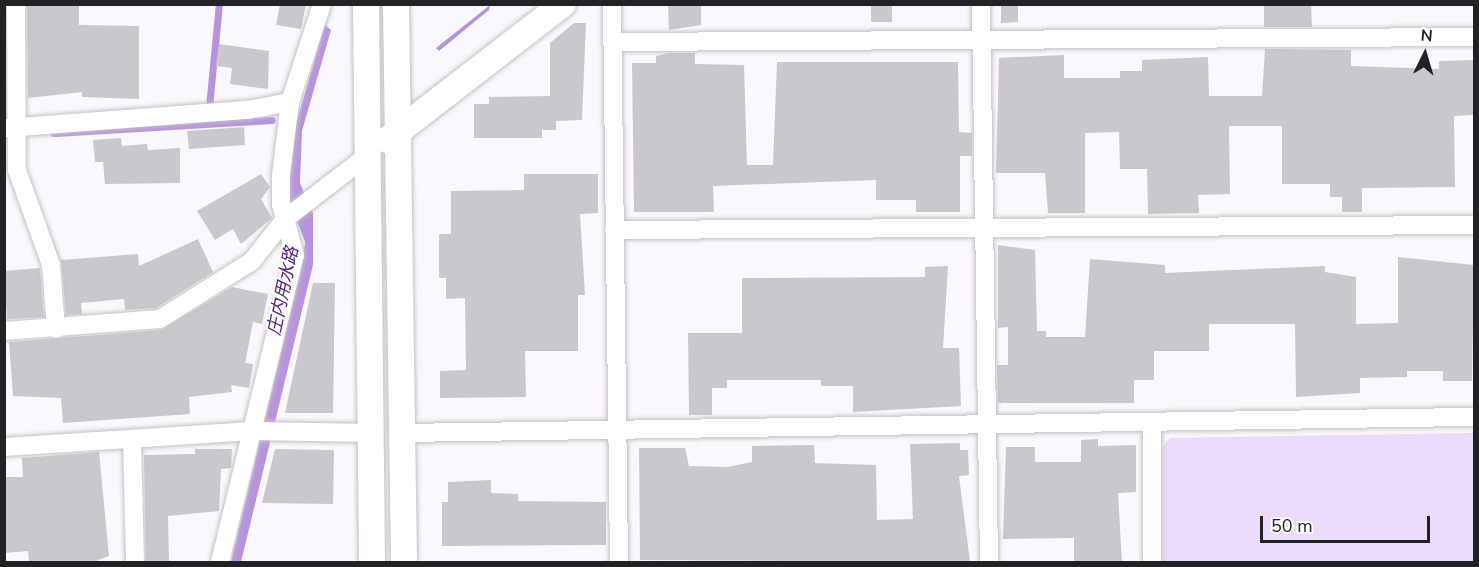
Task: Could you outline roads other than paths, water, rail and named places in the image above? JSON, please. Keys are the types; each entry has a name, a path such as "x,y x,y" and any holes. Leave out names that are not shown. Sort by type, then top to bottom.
{"street":[{"path":"16,4 10,127 17,170 51,265 56,329"},
{"path":"220,562 262,431 295,255 281,175 290,102 322,4"},
{"path":"366,4 372,562"},
{"path":"396,4 404,562"},
{"path":"4,331 56,329 160,319 252,261 288,217 563,4"},
{"path":"612,4 619,562"},
{"path":"981,4 989,562"},
{"path":"612,42 1474,37"},
{"path":"10,127 290,102"},
{"path":"614,230 984,226 1474,225"},
{"path":"402,433 987,427 1474,417"},
{"path":"1152,423 1152,562"},
{"path":"4,447 262,431 372,433"},
{"path":"132,439 135,562"}],"waterway":[{"path":"209,107 219,4"},
{"path":"54,133 272,120"}],"water label":[{"name":"庄内用水路","path":"283,291"}]}
